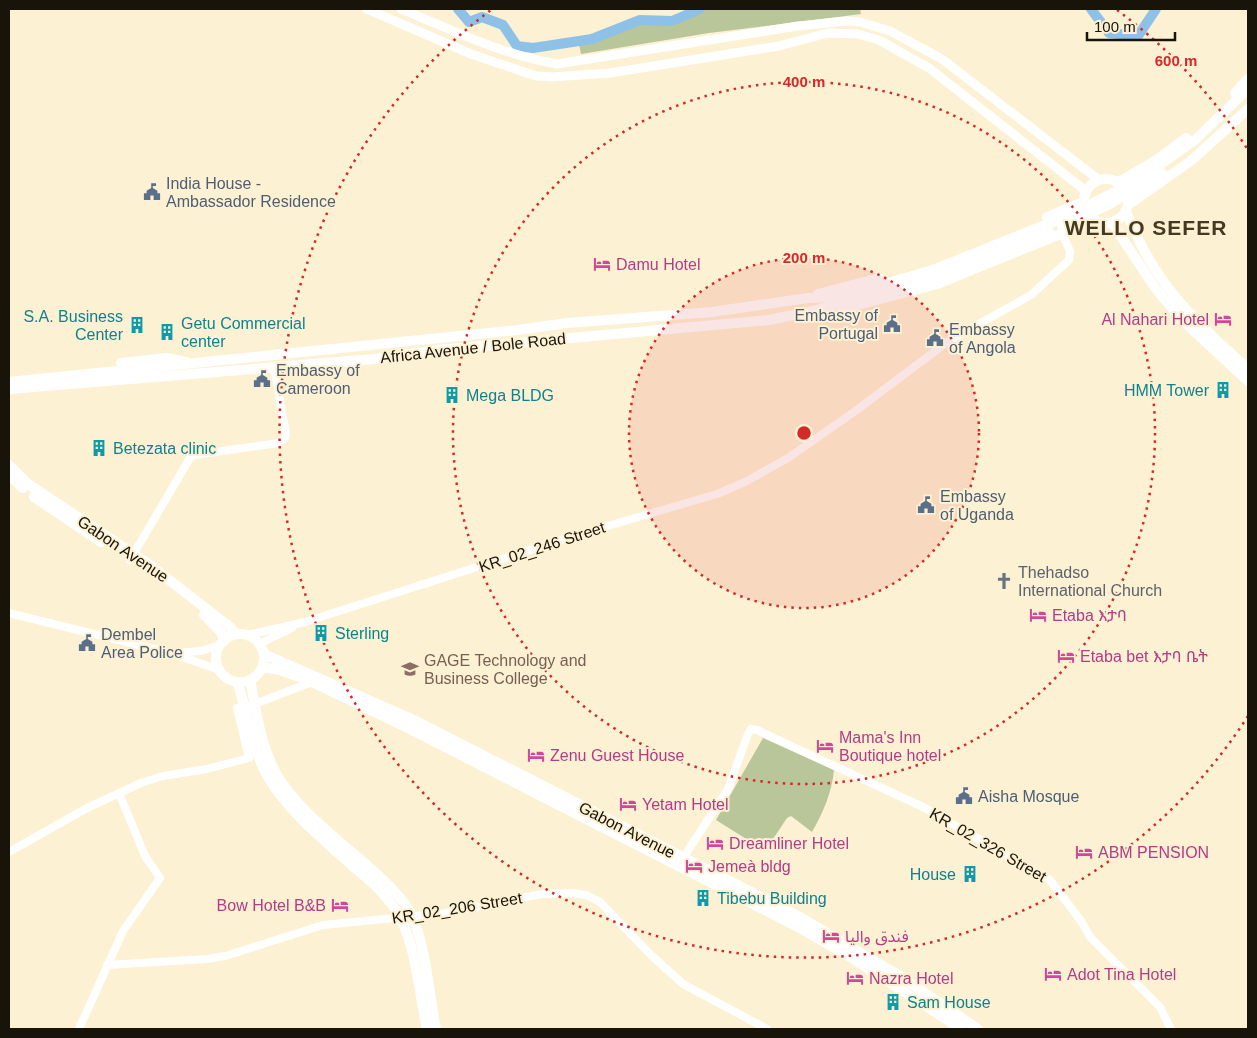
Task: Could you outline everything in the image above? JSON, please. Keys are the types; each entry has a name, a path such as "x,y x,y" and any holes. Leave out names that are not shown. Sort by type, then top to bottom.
{"main road":[{"path":"367,9 471,54 536,76 552,78 610,73 779,46 828,33 858,34 879,40 911,56 929,68 1086,190"},
{"path":"401,9 480,42 532,60 557,64 798,26 847,21 860,22 890,31 942,58 1099,180 1120,184 1158,159 1215,115 1248,79"},
{"name":"Africa Avenue / Bole Road","path":"9,389 567,323 712,312 808,298 838,296 933,270 1070,215 1158,167 1206,131 1248,89"},
{"name":"Africa Avenue / Bole Road","path":"9,382 192,368 274,367 391,357 614,333 769,320 817,310 948,272 1088,215 1135,190 1166,170 1209,136 1248,100"},
{"path":"1115,227 1123,216 1192,160 1248,109"},
{"path":"1099,180 1086,190 1084,205 1090,221 1115,227 1156,289 1180,318 1248,381"},
{"path":"1120,184 1161,280 1184,309 1248,369"},
{"name":"Africa Avenue / Bole Road","path":"808,298 829,290 939,261 1084,205"},
{"name":"Africa Avenue / Bole Road","path":"817,310 843,308 937,284 1090,221"},
{"path":"9,374 167,358 192,368"},
{"path":"9,396 174,381 192,368"},
{"name":"Gabon Avenue","path":"9,465 60,511"},
{"name":"Gabon Avenue","path":"9,475 60,511 197,601 236,634"},
{"name":"Gabon Avenue","path":"132,557 194,605 221,632 222,643"},
{"path":"236,634 247,635 259,644 264,654 262,668 250,680 237,682 229,680 217,669 216,655 222,643 236,634"},
{"name":"Gabon Avenue","path":"264,654 414,720 683,858 850,956 961,1029"},
{"name":"Gabon Avenue","path":"262,668 280,670 312,682 861,952 978,1029"},
{"path":"250,680 250,706 255,748 262,765 280,794 311,827 372,881 401,918 412,945 427,1029"},
{"path":"237,682 250,706 265,747 287,789 304,809 388,884 412,917 420,942 436,1029"}],"street":[{"name":"KR_02_246 Street","path":"247,635 305,622 586,532 716,494 776,465 873,399 950,340 1031,295 1070,260 1070,251 1062,234"},
{"path":"132,557 190,458 194,455 279,443 285,438 286,434 274,367"},
{"path":"9,613 171,653 217,669"},
{"name":"KR_02_246 Street","path":"259,644 305,622"},
{"path":"171,653 201,651 222,643"},
{"path":"9,852 119,792 163,776 207,769 249,758 237,708 250,706 312,682"},
{"name":"KR_02_326 Street","path":"683,858 728,789 751,729 757,730 834,764 923,808 1050,880 1081,921 1090,937 1160,1008 1171,1029"},
{"path":"79,1029 123,931 160,878 145,856 119,792"},
{"name":"KR_02_206 Street","path":"107,965 207,959 225,956 323,925 446,913 542,894 586,895 600,902 651,956 683,984 767,1029"}],"green space":[{"path":"701,9 860,9 861,14 709,33 581,54 579,44 640,24 673,25"},
{"path":"763,738 834,770 826,802 812,832 791,816 787,818 765,851 716,820"}],"waterway":[{"path":"458,9 469,22 482,17 503,25 517,46 533,48 592,39 640,20 672,21 700,9"},
{"path":"1091,9 1109,33 1138,36 1156,9"}],"place":[{"name":"India House - Ambassador Residence","path":"152,192"},
{"name":"Damu Hotel","path":"602,264"},
{"name":"Al Nahari Hotel","path":"1223,319"},
{"name":"Embassy of Portugal","path":"892,324"},
{"name":"S.A. Business Center","path":"137,325"},
{"name":"Getu Commercial center","path":"167,332"},
{"name":"Embassy of Angola","path":"935,338"},
{"name":"Embassy of Cameroon","path":"262,379"},
{"name":"HMM Tower","path":"1223,390"},
{"name":"Mega BLDG","path":"452,395"},
{"name":"Betezata clinic","path":"99,448"},
{"name":"Embassy of Uganda","path":"926,505"},
{"name":"Thehadso International Church","path":"1004,581"},
{"name":"Etaba እታባ","path":"1038,615"},
{"name":"Sterling","path":"321,633"},
{"name":"Dembel Area Police","path":"87,643"},
{"name":"Etaba bet እታባ ቤት","path":"1066,656"},
{"name":"GAGE Technology and Business College","path":"410,669"},
{"name":"Mama's Inn Boutique hotel","path":"825,746"},
{"name":"Zenu Guest House","path":"536,755"},
{"name":"Aisha Mosque","path":"964,796"},
{"name":"Yetam Hotel","path":"628,804"},
{"name":"Dreamliner Hotel","path":"715,843"},
{"name":"ABM PENSION","path":"1084,852"},
{"name":"Jemeà bldg","path":"694,866"},
{"name":"House","path":"970,874"},
{"name":"Tibebu Building","path":"703,898"},
{"name":"Bow Hotel B&B","path":"340,905"},
{"name":"فندق واليا","path":"831,936"},
{"name":"Adot Tina Hotel","path":"1053,974"},
{"name":"Nazra Hotel","path":"855,978"},
{"name":"Sam House","path":"893,1002"}],"district":[{"name":"WELLO SEFER","path":"1146,227"}]}
